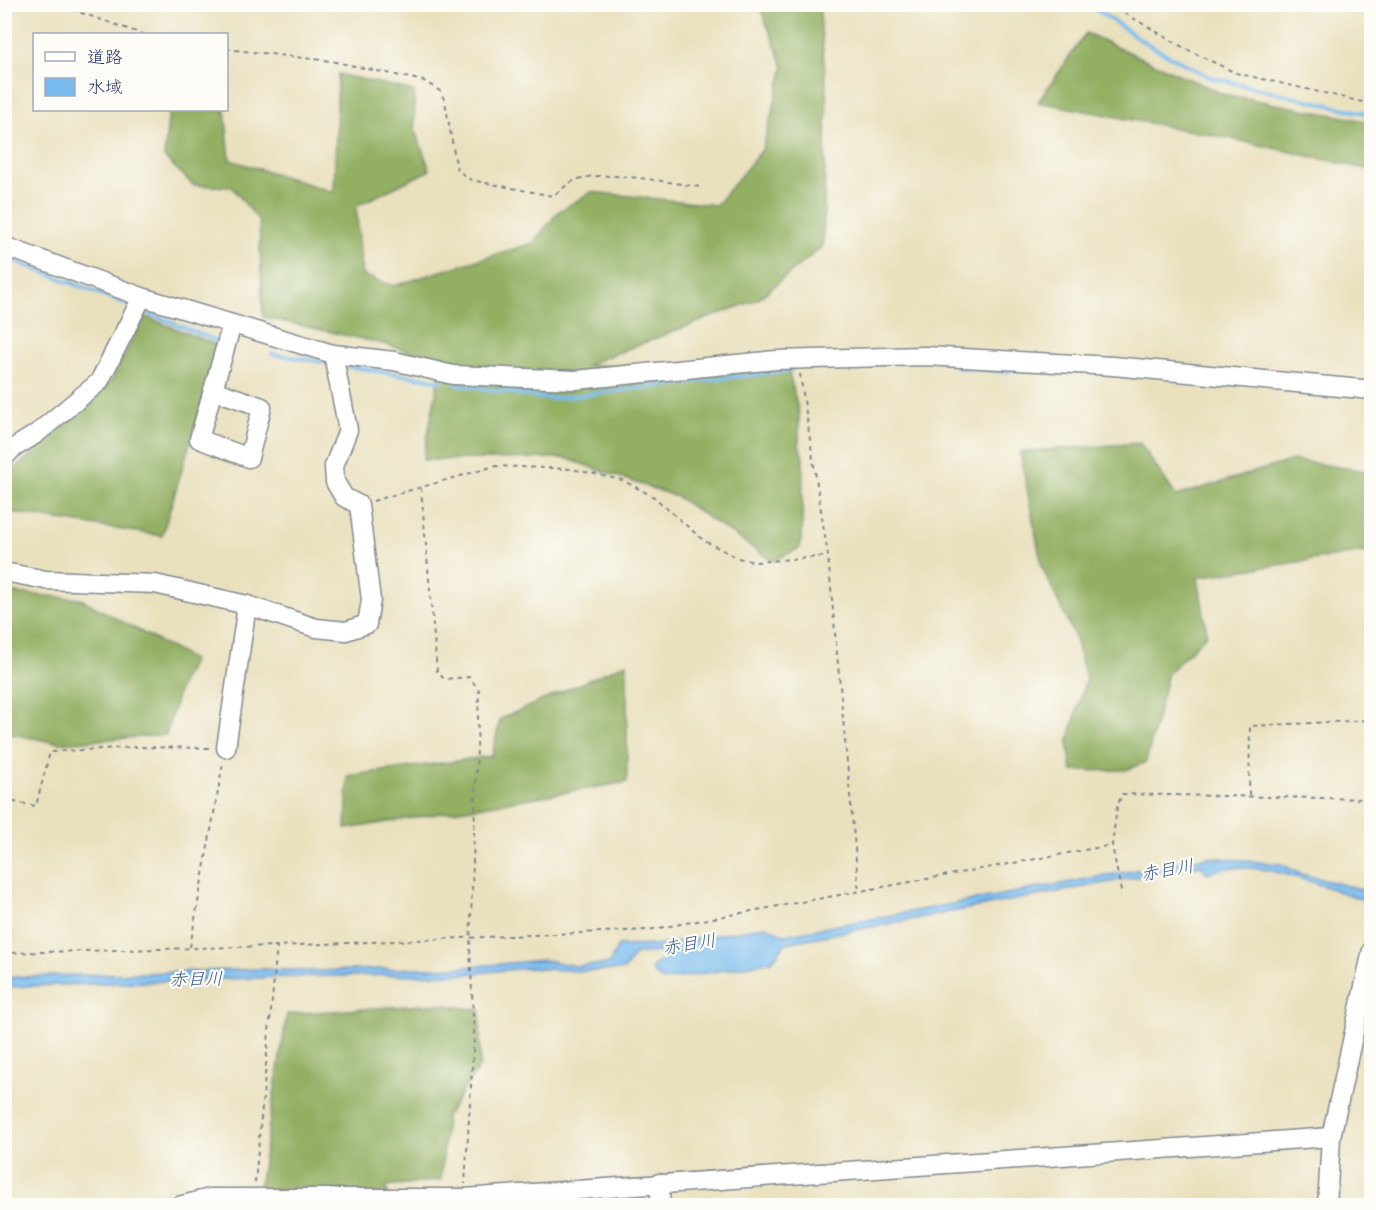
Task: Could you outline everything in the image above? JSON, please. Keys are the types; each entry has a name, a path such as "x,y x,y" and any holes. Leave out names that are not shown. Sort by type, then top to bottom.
{"street":[{"path":"4,246 142,297 333,354 394,361 453,375 576,380 798,359 924,356 1077,364 1371,390"},
{"path":"4,458 12,449 85,396 99,382 142,297"},
{"path":"213,390 232,324"},
{"path":"4,572 46,580 155,584 247,605 316,627 346,631 367,624 371,600 359,505 344,497 334,482 334,466 348,430 333,354"},
{"path":"226,748 247,605"},
{"path":"1327,1206 1330,1137 1371,957"},
{"path":"179,1206 210,1198 254,1202 462,1202 659,1183 1330,1137"},
{"path":"659,1183 661,1206"}],"path":[{"path":"55,4 140,33"},
{"path":"1109,4 1186,49 1236,73 1371,104"},
{"path":"228,49 331,61 424,81 440,91 445,101 457,170 471,180 554,196 575,180 585,178 614,177 701,187"},
{"path":"798,359 828,556 859,892"},
{"path":"359,505 495,466 571,469 622,480 654,497 703,540 738,558 756,562 828,556"},
{"path":"421,488 437,671 444,679 469,678 479,690 470,948 474,1037 462,1202"},
{"path":"1249,795 1250,726 1371,720"},
{"path":"4,800 36,806 50,752 135,747 226,748 190,947"},
{"path":"1121,891 1117,860 1112,845 1117,807 1122,794 1371,799"},
{"path":"4,953 277,946 648,930 1112,845"},
{"path":"254,1202 277,946"}],"green space":[{"path":"759,5 819,5 827,95 823,246 758,299 586,365 788,369 799,413 799,444 803,458 802,535 799,549 772,561 677,497 565,458 423,460 442,361 384,344 263,317 259,221 232,187 193,185 164,157 169,111 225,111 230,160 334,192 338,74 414,91 415,130 430,170 356,206 362,275 393,286 533,243 558,212 591,192 716,205 762,150 784,67"},
{"path":"1086,33 1223,94 1371,122 1371,170 1228,138 1038,102"},
{"path":"144,316 219,346 162,536 9,512 5,505 4,478 68,423 112,380"},
{"path":"1140,443 1176,496 1293,460 1371,472 1371,551 1198,577 1207,634 1168,673 1146,762 1126,770 1072,771 1068,742 1086,678 1074,635 1042,567 1020,452"},
{"path":"4,592 81,599 193,660 180,686 166,735 59,743 5,733"},
{"path":"627,663 627,782 346,829 348,776 492,756 500,719"},
{"path":"438,1004 480,1010 480,1065 446,1117 441,1180 387,1186 389,1205 256,1206 287,1014"}],"water":[{"name":"赤目川","path":"1207,857 1281,864 1301,874 1364,890 1371,889 1371,902 1268,870 1226,868 1207,873 1201,865 786,943 772,961 663,981 653,973 652,967 674,952 636,953 624,970 579,971 528,968 466,974 278,977 5,987 5,978 20,977 263,969 312,971 466,967 544,960 576,966 609,964 618,946 662,945 766,926 784,935"}],"waterway":[{"path":"1088,4 1146,43 1209,77 1372,115"},
{"path":"4,257 129,305"},
{"path":"143,311 220,342"},
{"path":"272,354 323,362"},
{"path":"345,366 442,381"},
{"path":"957,367 1010,372"},
{"path":"456,384 549,399 792,370"}]}
